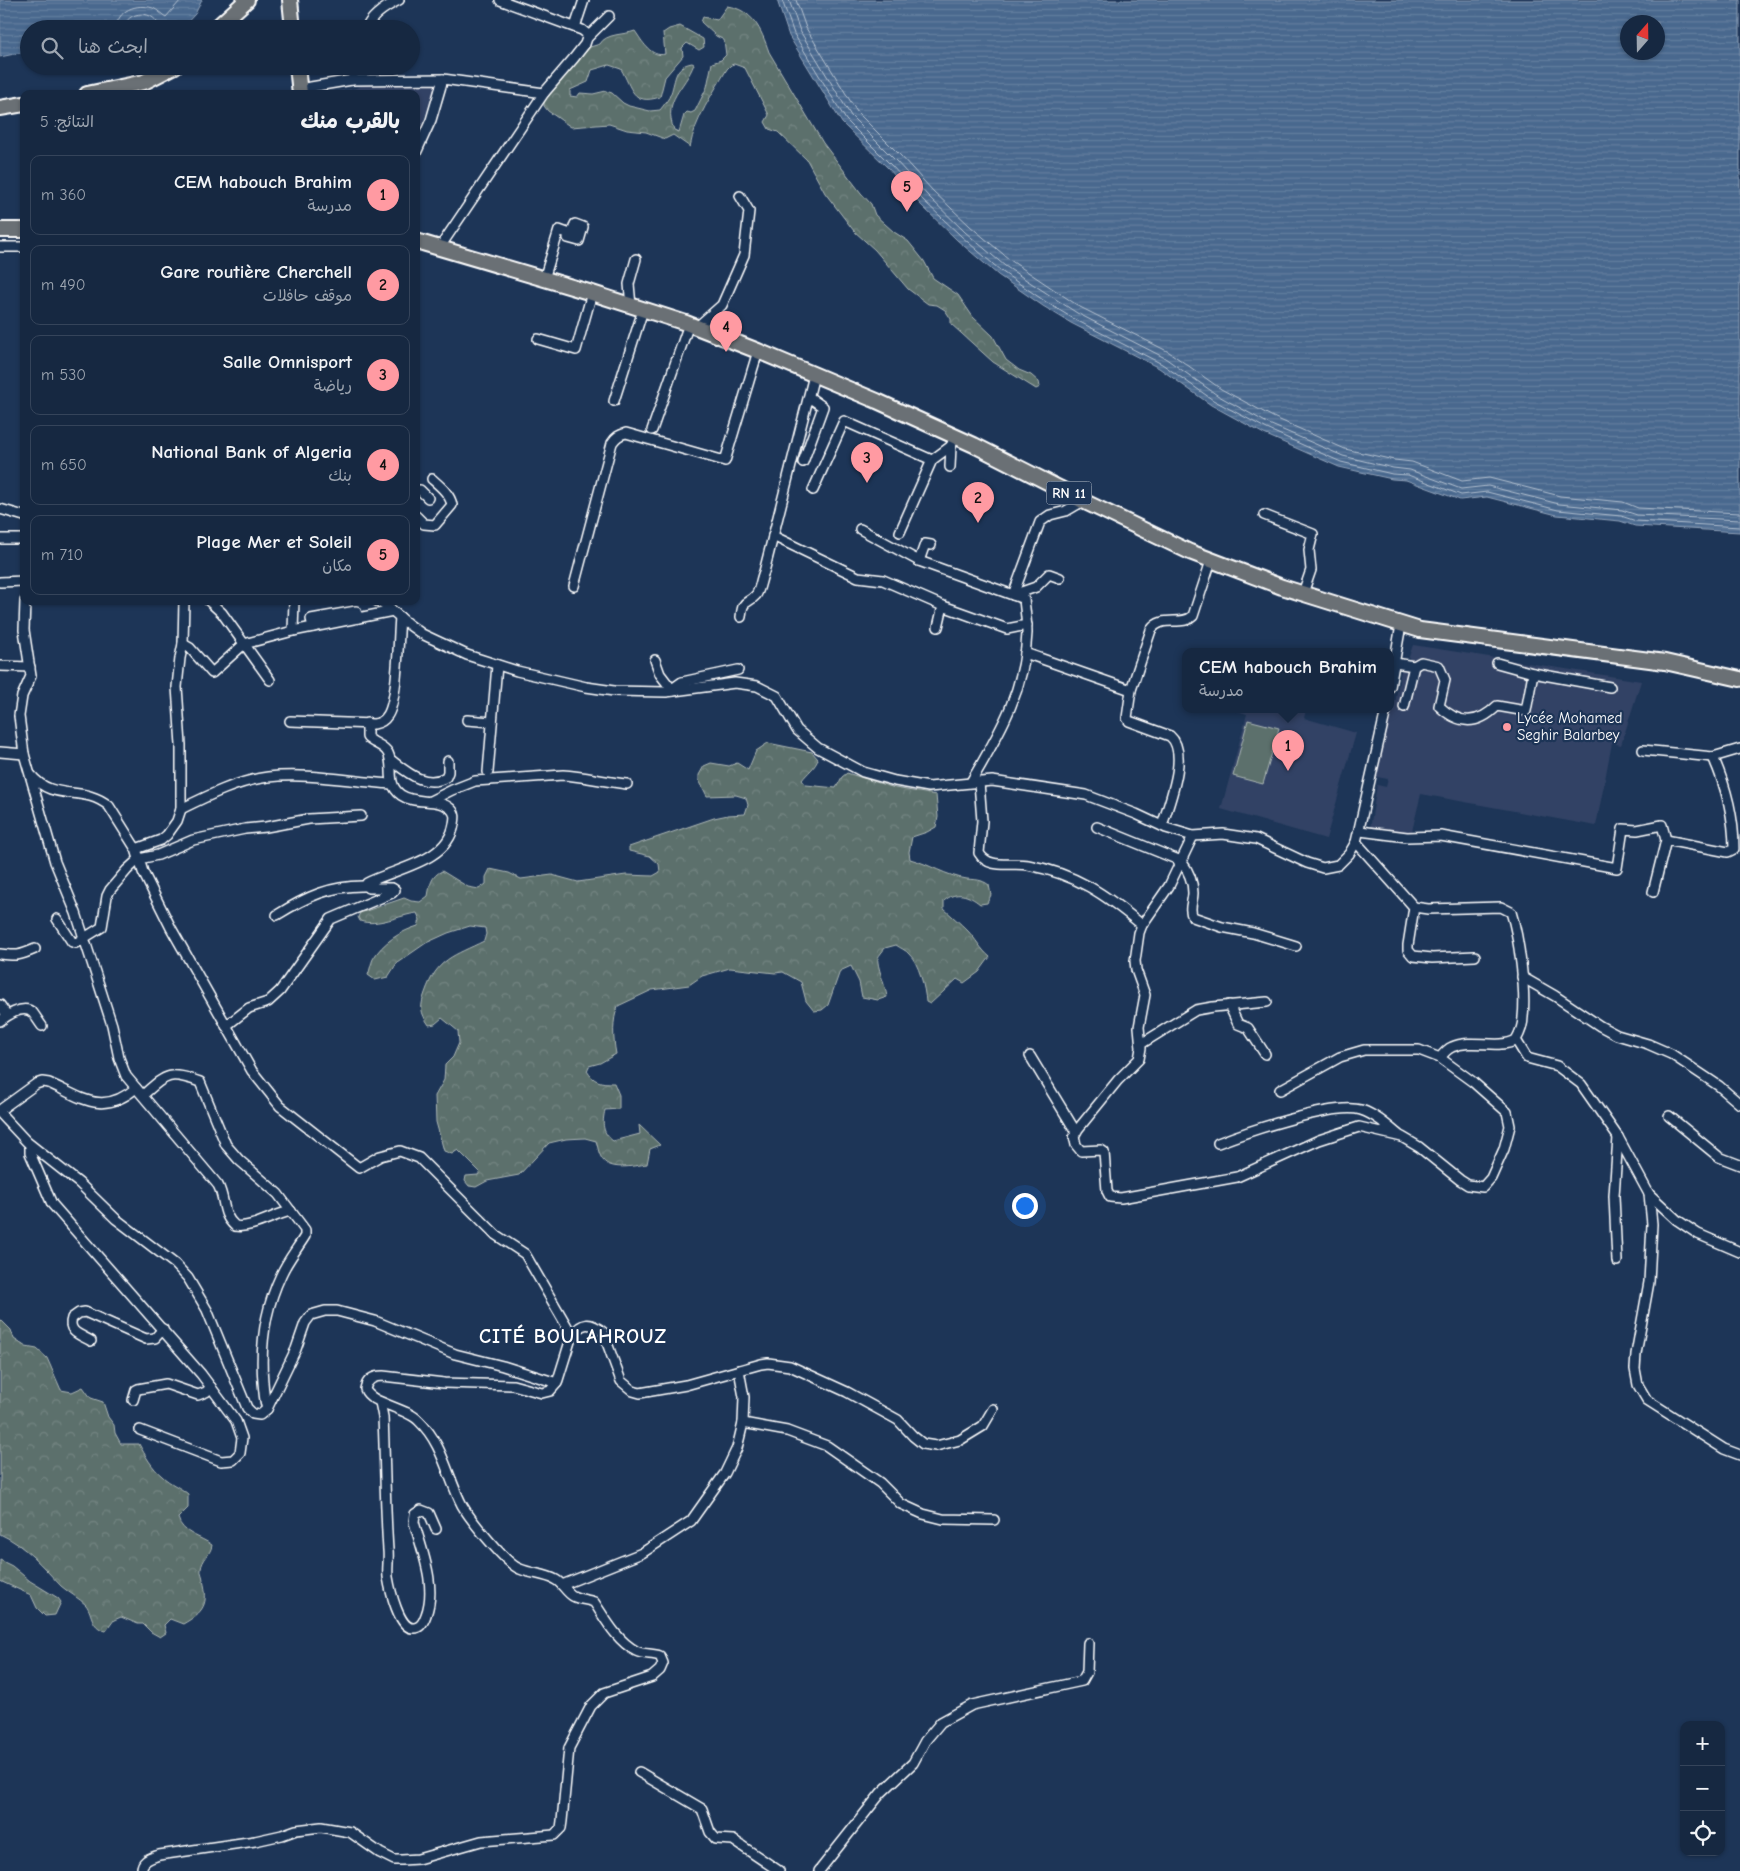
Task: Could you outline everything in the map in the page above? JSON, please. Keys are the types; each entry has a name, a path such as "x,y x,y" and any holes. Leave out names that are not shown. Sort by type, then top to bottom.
{"main road":[{"path":"225,20 247,0"},
{"path":"290,0 292,20"},
{"path":"106,90 144,82 158,75"},
{"path":"298,75 300,90"},
{"path":"0,108 20,105"},
{"path":"0,230 20,230"},
{"name":"RN 11","path":"420,242 592,293 693,326 758,350 877,401 953,442 1014,464 1083,501 1211,561 1304,594 1420,630 1469,638 1665,662 1740,679"}],"street":[{"path":"371,20 390,4 399,0"},
{"path":"500,0 576,27 587,34 587,38"},
{"path":"576,27 584,0"},
{"path":"440,247 544,93 585,44 587,38 609,16"},
{"path":"352,80 353,75"},
{"path":"305,90 352,80 444,79 544,93"},
{"path":"420,145 432,120 444,79"},
{"path":"652,430 693,326 722,305 744,256 749,211 740,196"},
{"path":"544,279 559,230 570,234"},
{"path":"0,247 20,248"},
{"path":"614,401 637,308 630,284 636,259"},
{"path":"538,339 576,350 592,293"},
{"path":"574,586 612,442 615,438 626,434 725,461 758,350"},
{"path":"741,617 744,602 756,594 773,536 814,375"},
{"path":"803,462 824,407 809,397"},
{"path":"813,490 844,420 932,460"},
{"path":"900,532 932,460 953,442"},
{"path":"950,467 953,442"},
{"path":"420,524 429,526 435,525 452,506 444,491 432,478"},
{"path":"420,490 428,498"},
{"path":"1083,501 1066,512 1050,515 1040,522 1018,582 1026,625 1025,653 1011,710 975,782 982,821 979,854 987,863 1028,865 1083,883 1114,902 1142,925"},
{"path":"0,509 20,515"},
{"path":"1264,515 1313,534 1309,550 1310,570 1304,594"},
{"path":"860,529 919,561 1019,595 1036,586 1049,574 1060,578"},
{"path":"773,536 858,578 883,580 943,606 1007,629 1026,625"},
{"path":"0,539 20,539"},
{"path":"919,561 925,544 931,545"},
{"path":"1162,826 1176,775 1177,750 1170,736 1129,721 1127,718 1131,690 1154,625 1164,621 1188,620 1193,616 1211,561"},
{"path":"0,582 20,580"},
{"path":"24,605 24,630 31,676 22,696 19,716 24,754 55,862 76,912 126,1076 218,1185 222,1193 226,1216 236,1226 247,1227 278,1214 291,1211"},
{"path":"136,849 161,840 167,835 177,821 181,809 181,745 178,687 183,644 184,605"},
{"path":"213,605 222,613 270,680"},
{"path":"293,631 294,605"},
{"path":"383,605 422,634 467,655 497,665 598,689 630,692 673,691 735,684 757,686 777,696 797,730 807,740 864,772 895,781 929,787 975,782 1002,782 1029,788 1086,795 1162,826 1193,836 1223,834 1256,839 1307,863 1323,868 1338,865 1349,854 1356,842 1385,713"},
{"path":"938,627 943,606"},
{"path":"183,644 190,648 212,673 244,644 312,627 358,618 396,614"},
{"path":"290,721 366,724 382,722 393,702 396,614"},
{"path":"1394,671 1401,625"},
{"path":"1025,653 1131,690"},
{"path":"655,660 660,674 673,691"},
{"path":"1396,663 1414,666 1421,662 1439,666 1445,680 1440,706 1451,716 1467,720 1484,716 1497,706 1526,711 1533,673"},
{"path":"1497,663 1533,673 1610,686"},
{"path":"488,772 497,665"},
{"path":"0,666 30,667"},
{"path":"1404,708 1414,666"},
{"path":"673,691 682,682 738,670"},
{"path":"467,720 492,722"},
{"path":"366,724 367,737 383,747 390,760 409,774 428,782 446,776 448,761"},
{"path":"1643,750 1713,757 1740,749"},
{"path":"0,752 24,754"},
{"path":"1666,840 1728,852 1734,850 1734,834 1724,783 1713,757"},
{"path":"366,886 367,883 384,874 418,863 442,848 453,830 455,816 452,810 440,803 406,798 398,792 392,784 390,777 390,760"},
{"path":"30,772 42,785 51,790 93,796 108,806 136,849 143,872 170,928 226,1026 252,1071 280,1106 359,1168 380,1156 400,1151 419,1158 496,1235 525,1254 572,1335"},
{"path":"430,802 452,790 475,781 563,774 602,782 627,784"},
{"path":"181,809 236,785 270,777 309,777 392,784"},
{"path":"37,799 40,793 51,790"},
{"path":"57,919 73,942 76,943 102,927 107,896 110,890 139,859 158,854 193,840 245,829 309,819 361,816"},
{"path":"1360,831 1407,837 1441,836 1617,868 1623,829 1638,830 1662,824 1666,840 1653,892"},
{"path":"1097,827 1181,861 1193,891 1190,910 1193,917 1222,927 1253,933 1296,946"},
{"path":"1193,836 1169,886 1142,925 1136,948 1136,970 1146,995 1139,1027 1141,1052 1138,1059 1118,1080 1076,1132 1075,1141 1078,1149 1104,1152 1107,1193 1110,1197 1115,1198 1237,1177 1319,1140 1359,1127 1402,1137"},
{"path":"1356,842 1414,907 1428,909 1498,907 1510,910 1513,918 1522,977 1523,1017 1521,1031 1516,1040 1506,1044 1465,1043 1450,1047 1440,1058"},
{"path":"226,1026 249,1008 268,1002 280,991 331,919 395,890 394,888 368,888 366,886 332,888 277,914"},
{"path":"1414,907 1408,945 1408,950 1414,956 1432,958 1475,956"},
{"path":"0,954 21,955 35,949"},
{"path":"1522,977 1617,1035 1648,1044 1671,1054 1719,1086 1740,1104"},
{"path":"1141,1044 1196,1010 1267,1002"},
{"path":"0,1005 3,1018 18,1010 28,1010 32,1012 42,1026"},
{"path":"1228,1005 1238,1024 1248,1028 1264,1054"},
{"path":"1516,1040 1526,1058 1557,1066 1581,1084 1618,1136 1649,1194 1677,1220 1698,1234 1740,1252"},
{"path":"1218,1143 1250,1131 1300,1117 1341,1109 1360,1110 1376,1117 1468,1185 1483,1187 1492,1178 1504,1148 1510,1126 1507,1112 1473,1082 1440,1058 1419,1050 1364,1050 1340,1057 1280,1090"},
{"path":"1030,1056 1076,1132"},
{"path":"143,1095 161,1079 172,1075 200,1082 226,1145 278,1194 305,1230 305,1236 280,1276 267,1312 263,1337 262,1368 267,1409"},
{"path":"136,1088 112,1102 101,1104 89,1101 49,1083 42,1082 36,1084 0,1111 30,1145 73,1178 127,1228 175,1264 188,1278 207,1310 249,1412 256,1415 267,1409 296,1349 305,1323 311,1315 325,1311 375,1321 455,1354 558,1383"},
{"path":"1669,1116 1719,1157 1740,1165"},
{"path":"1617,1261 1614,1196 1618,1136"},
{"path":"30,1145 30,1153 52,1204 211,1387 236,1421 241,1432 242,1444 240,1453 233,1460 220,1461 140,1430"},
{"path":"1649,1194 1651,1233 1649,1282 1636,1354 1635,1369 1638,1385 1646,1400 1724,1449 1740,1455"},
{"path":"91,1341 74,1332 72,1328 71,1321 78,1313 85,1312 146,1339 155,1338 163,1330"},
{"path":"142,1871 146,1860 159,1855 255,1841 309,1828 334,1828 350,1832 380,1853 394,1860 418,1859 481,1841 554,1836 561,1828 569,1748 591,1706 599,1696 610,1690 652,1677 660,1670 663,1663 660,1656 640,1652 630,1647 613,1630 594,1602 574,1596 558,1581 544,1575 521,1570 510,1564 465,1510 444,1458 424,1426 409,1412 380,1402 369,1395 365,1389 367,1382 377,1376 444,1383 513,1385 542,1392 550,1391 558,1383 572,1335 578,1328 590,1324 603,1332 621,1382 633,1391 640,1393 686,1386 768,1363 790,1366 847,1392 898,1420 923,1444 936,1446 960,1440 983,1426 993,1409"},
{"path":"562,1585 642,1554 691,1521 725,1473 737,1448 743,1423 744,1397 739,1370"},
{"path":"132,1400 138,1389 162,1385 170,1385 198,1395 206,1392 211,1387"},
{"path":"380,1402 384,1417 388,1576 400,1618 404,1624 411,1628 418,1627 424,1621 430,1598 430,1581 414,1522 415,1514 421,1510 429,1513 436,1530"},
{"path":"743,1423 787,1431 827,1446 880,1483 901,1504 923,1514 943,1519 994,1520"},
{"path":"819,1871 881,1793 913,1763 925,1741 942,1722 972,1704 1082,1681 1087,1672 1088,1643"},
{"path":"639,1772 702,1809 710,1832 716,1839 733,1840 779,1871"}],"shaded area":[{"path":"365,84 436,85 420,130 420,90 346,90"},
{"name":"Lycée Mohamed Seghir Balarbey","path":"1413,645 1641,681 1621,745 1612,743 1596,826 1421,794 1412,831 1397,832 1370,829 1377,785 1386,787 1388,779 1377,777 1391,713 1394,713 1403,659 1408,660"},
{"path":"1244,713 1305,713 1304,718 1356,733 1326,839 1221,809 1247,714"}],"green space":[{"path":"727,6 736,8 750,16 755,22 769,52 823,143 871,204 875,215 894,232 908,241 924,261 933,278 958,295 973,317 993,336 1006,360 1019,370 1031,375 1039,382 1040,387 1036,389 993,362 951,324 951,319 945,310 937,305 928,304 908,289 875,250 854,231 825,193 807,160 778,132 769,129 765,122 769,115 745,68 734,64 727,69 700,116 690,147 673,135 665,139 646,132 627,130 609,124 571,127 544,106 544,101 550,93 590,47 600,44 611,36 635,31 651,51 655,54 665,54 663,33 680,26 703,39 704,47 699,50 687,43 682,48 683,56 665,77 660,97 644,99 638,97 634,94 621,69 609,65 592,70 588,82 570,90 570,96 577,97 580,93 593,94 606,91 612,93 629,106 650,111 660,110 670,95 679,70 692,63 694,64 690,73 676,95 671,110 674,130 679,132 684,115 687,112 695,111 707,87 712,63 721,60 726,55 724,40 716,36 701,22 703,17 717,20"},
{"path":"1248,720 1279,728 1263,784 1233,776"},
{"path":"768,743 812,752 818,759 802,780 806,785 836,788 842,777 847,773 895,788 936,795 938,817 936,827 912,837 909,852 910,859 952,875 981,881 989,885 991,895 987,903 980,904 967,896 958,895 944,901 944,909 967,930 990,957 979,972 964,983 957,979 930,1004 926,1002 923,983 916,963 908,953 896,945 885,948 878,958 878,965 887,997 878,1000 862,997 859,982 851,966 840,971 828,1005 822,1010 814,1011 806,1001 801,982 783,972 775,973 730,968 702,976 689,985 652,990 618,1006 614,1030 616,1054 600,1063 589,1066 587,1071 592,1078 598,1081 614,1083 619,1095 619,1109 605,1110 604,1127 609,1138 613,1141 640,1134 639,1125 660,1145 650,1149 647,1164 628,1167 609,1165 601,1157 596,1141 585,1138 566,1139 549,1143 519,1175 487,1181 476,1187 469,1186 465,1181 466,1176 478,1175 480,1172 458,1150 452,1154 444,1151 436,1122 435,1096 444,1080 445,1065 453,1057 459,1043 458,1031 442,1018 435,1024 429,1025 422,1013 422,1002 435,972 455,955 484,941 485,928 470,926 426,943 397,963 388,977 375,980 368,975 372,961 377,953 393,938 418,926 420,920 417,913 374,923 360,921 358,917 360,913 404,898 420,902 428,896 433,878 442,871 468,887 479,889 486,884 486,877 490,869 509,873 521,879 552,875 578,882 626,875 653,876 660,872 659,864 650,856 629,851 629,847 714,818 745,814 748,805 746,798 736,795 707,796 699,780 699,775 704,766 711,763 729,766 737,763 748,770 756,751"},
{"path":"0,1319 11,1330 14,1339 26,1347 37,1349 47,1358 61,1390 72,1392 83,1387 91,1398 103,1402 121,1444 139,1444 158,1473 188,1494 188,1508 178,1518 180,1523 187,1531 212,1545 201,1570 205,1588 205,1601 200,1611 183,1624 170,1619 164,1625 166,1633 160,1637 143,1624 138,1624 121,1617 114,1620 106,1631 97,1627 86,1605 61,1586 26,1550 0,1534"},
{"path":"0,1560 12,1566 30,1581 58,1598 61,1602 55,1615 45,1616 37,1608 31,1595 0,1581"}],"water":[{"path":"0,0 202,0 195,14 189,20 20,20 20,53 0,57"},
{"path":"777,0 1740,0 1740,532 1635,526 1620,521 1557,515 1487,497 1460,500 1406,480 1392,479 1339,467 1264,434 1211,405 1159,368 1071,323 998,275 957,240 920,204 888,168 842,123 789,36"}],"place":[{"name":"Plage Mer et Soleil","path":"907,212"},
{"name":"National Bank of Algeria","path":"726,352"},
{"name":"Salle Omnisport","path":"867,483"},
{"name":"Gare routière Cherchell","path":"978,523"},
{"name":"Lycée Mohamed Seghir Balarbey","path":"1507,727"},
{"name":"CEM habouch Brahim","path":"1288,771"}],"district":[{"name":"CITÉ BOULAHROUZ","path":"573,1336"}]}
